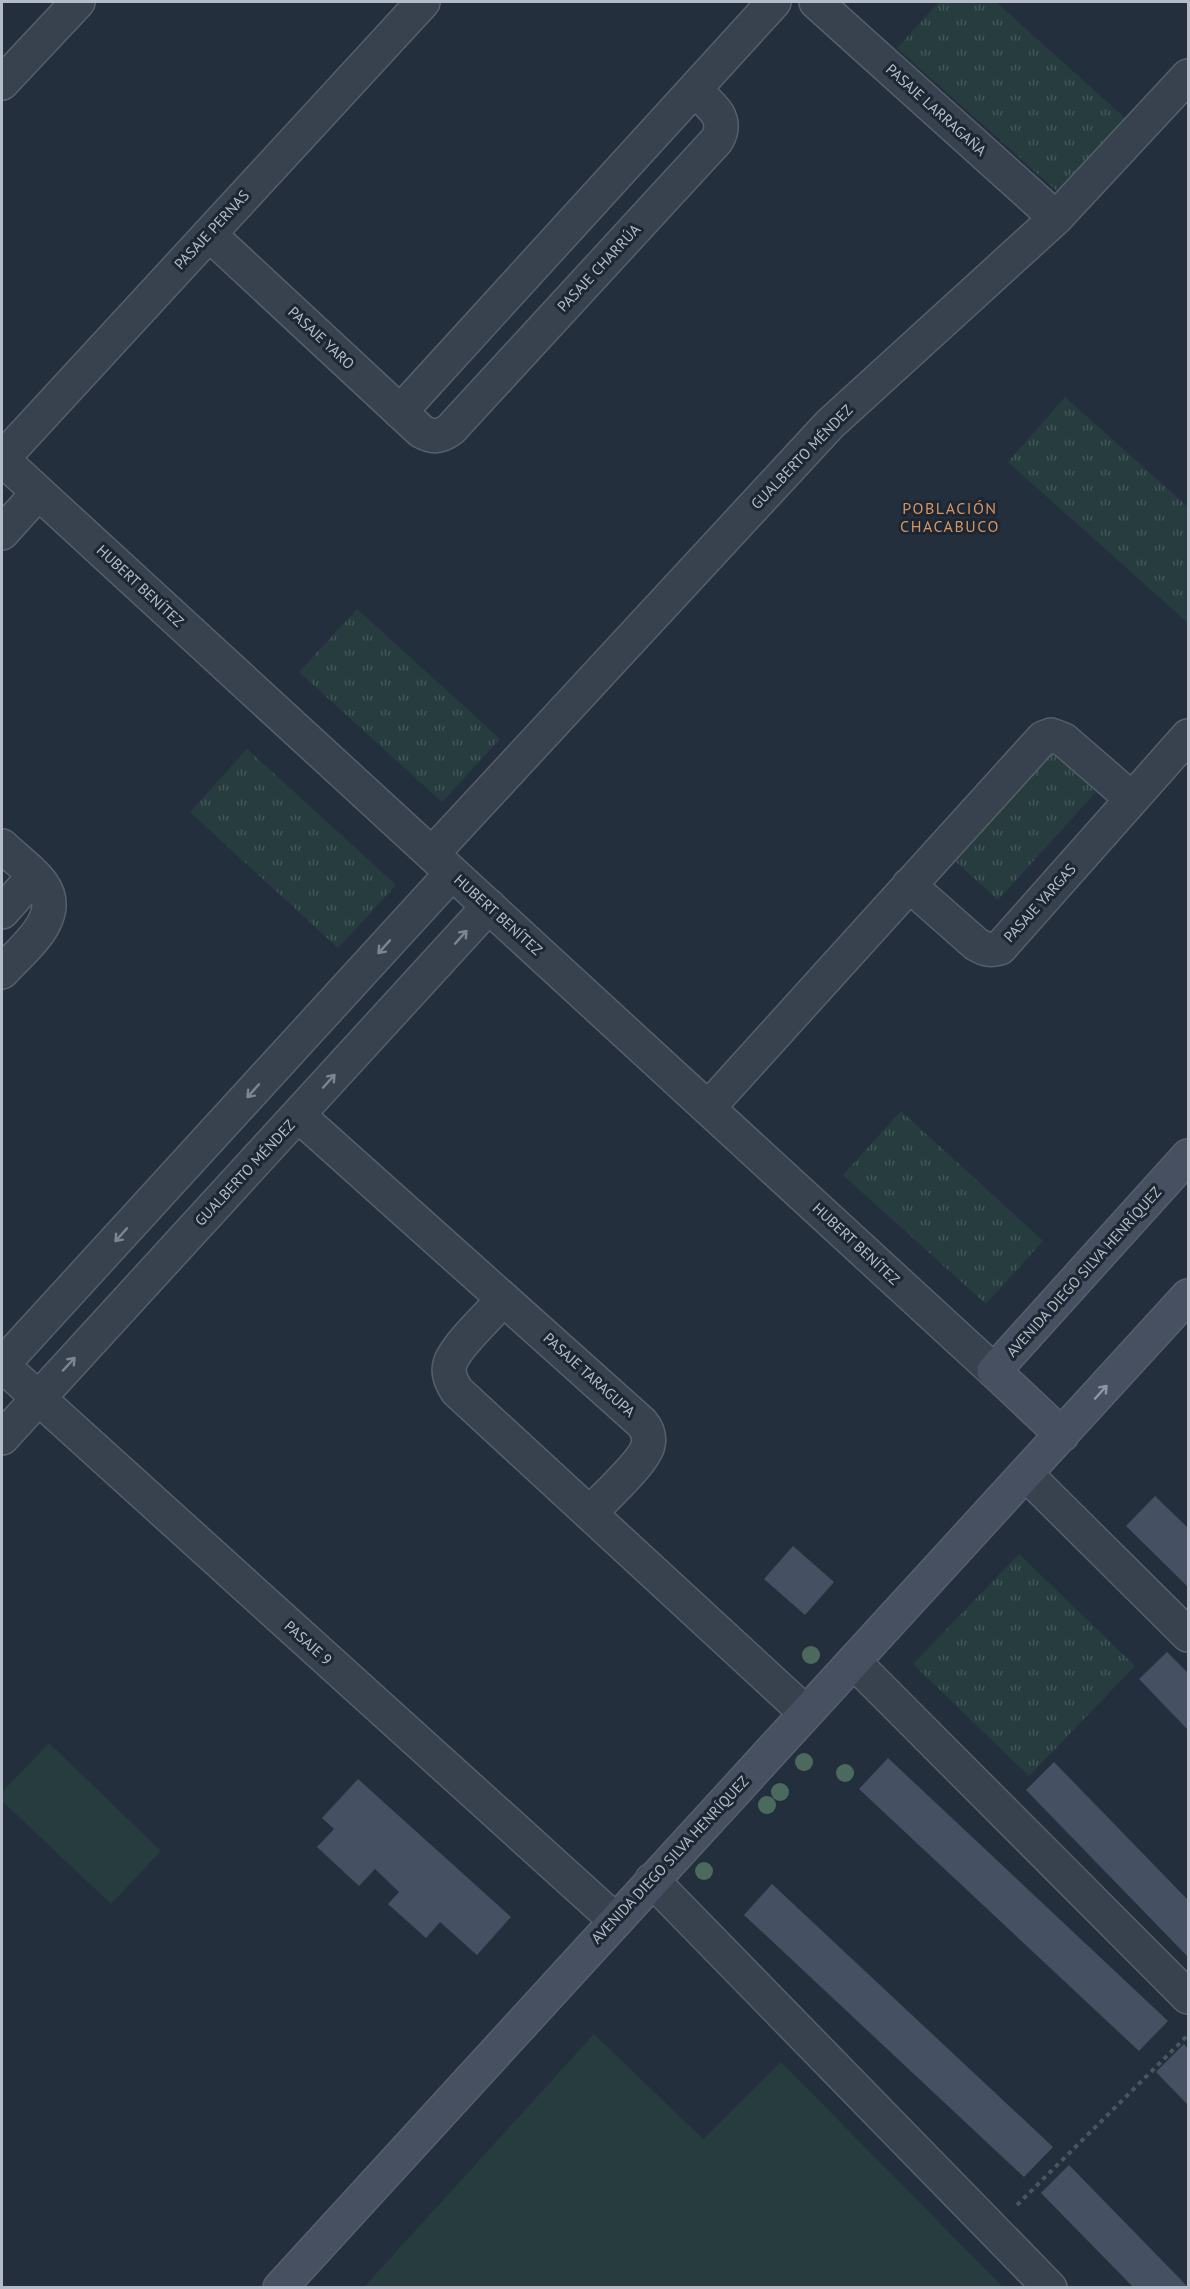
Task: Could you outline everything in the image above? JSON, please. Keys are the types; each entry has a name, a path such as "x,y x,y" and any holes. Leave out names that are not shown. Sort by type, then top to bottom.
{"street":[{"path":"2,83 78,2"},
{"name":"PASAJE PERNAS","path":"2,459 423,2"},
{"path":"400,412 774,2"},
{"name":"PASAJE LARRAGAÑA","path":"816,2 1056,218"},
{"name":"GUALBERTO MÉNDEZ","path":"2,1365 830,424 1056,218 1188,76"},
{"name":"PASAJE CHARRÚA","path":"436,436 451,429 717,140 722,124 720,116 694,90"},
{"name":"PASAJE YARO","path":"209,234 421,431 436,436"},
{"name":"HUBERT BENÍTEZ","path":"2,459 994,1371"},
{"path":"2,533 38,493"},
{"path":"708,1108 1043,738 1051,735 1064,740 1132,799"},
{"name":"PASAJE YARGAS","path":"909,885 984,949 993,950 1005,944 1188,736"},
{"path":"2,846 34,876 48,893 50,907 43,927 2,972"},
{"path":"2,912 34,876"},
{"name":"GUALBERTO MÉNDEZ","path":"2,1438 489,906"},
{"name":"PASAJE TARAGUPA","path":"298,1115 642,1423 649,1438 644,1454 590,1514"},
{"name":"AVENIDA DIEGO SILVA HENRÍQUEZ","path":"1062,1435 994,1371 1188,1156"},
{"name":"AVENIDA DIEGO SILVA HENRÍQUEZ","path":"280,2288 1188,1296"},
{"path":"504,1299 455,1354 450,1364 450,1374 457,1391 806,1713"},
{"name":"PASAJE 9","path":"2,1365 615,1920"},
{"path":"1026,1474 1188,1635"},
{"path":"854,1662 1188,1997"},
{"path":"652,1880 1050,2288"}],"path":[{"path":"993,2229 1188,2035"}],"green space":[{"path":"939,2 996,2 1126,119 1059,193 897,48"},
{"path":"1065,397 1188,507 1188,623 1008,462"},
{"path":"357,609 500,739 442,802 299,672"},
{"path":"247,749 396,885 338,948 190,812"},
{"path":"1052,752 1096,792 998,900 954,860"},
{"path":"901,1111 1043,1241 986,1304 843,1175"},
{"path":"1019,1554 1135,1666 1029,1776 913,1664"},
{"path":"49,1743 161,1851 111,1904 2,1801 2,1792"},
{"path":"594,2034 703,2139 781,2062 1003,2287 364,2287"}],"building":[{"path":"1155,1496 1188,1528 1188,1587 1126,1526"},
{"path":"793,1546 834,1582 805,1615 764,1579"},
{"path":"1167,1652 1188,1673 1188,1730 1139,1679"},
{"path":"888,1758 1168,2021 1139,2051 859,1789"},
{"path":"1054,1762 1188,1900 1188,1957 1026,1790"},
{"path":"358,1779 511,1917 477,1955 440,1922 426,1938 388,1904 399,1892 375,1869 359,1886 317,1847 334,1829 322,1818"},
{"path":"772,1884 1053,2147 1024,2177 744,1915"},
{"path":"1184,2044 1188,2049 1188,2105 1156,2072"},
{"path":"1069,2165 1188,2288 1134,2288 1041,2193"}],"district":[{"name":"POBLACIÓN CHACABUCO","path":"950,517"}]}
